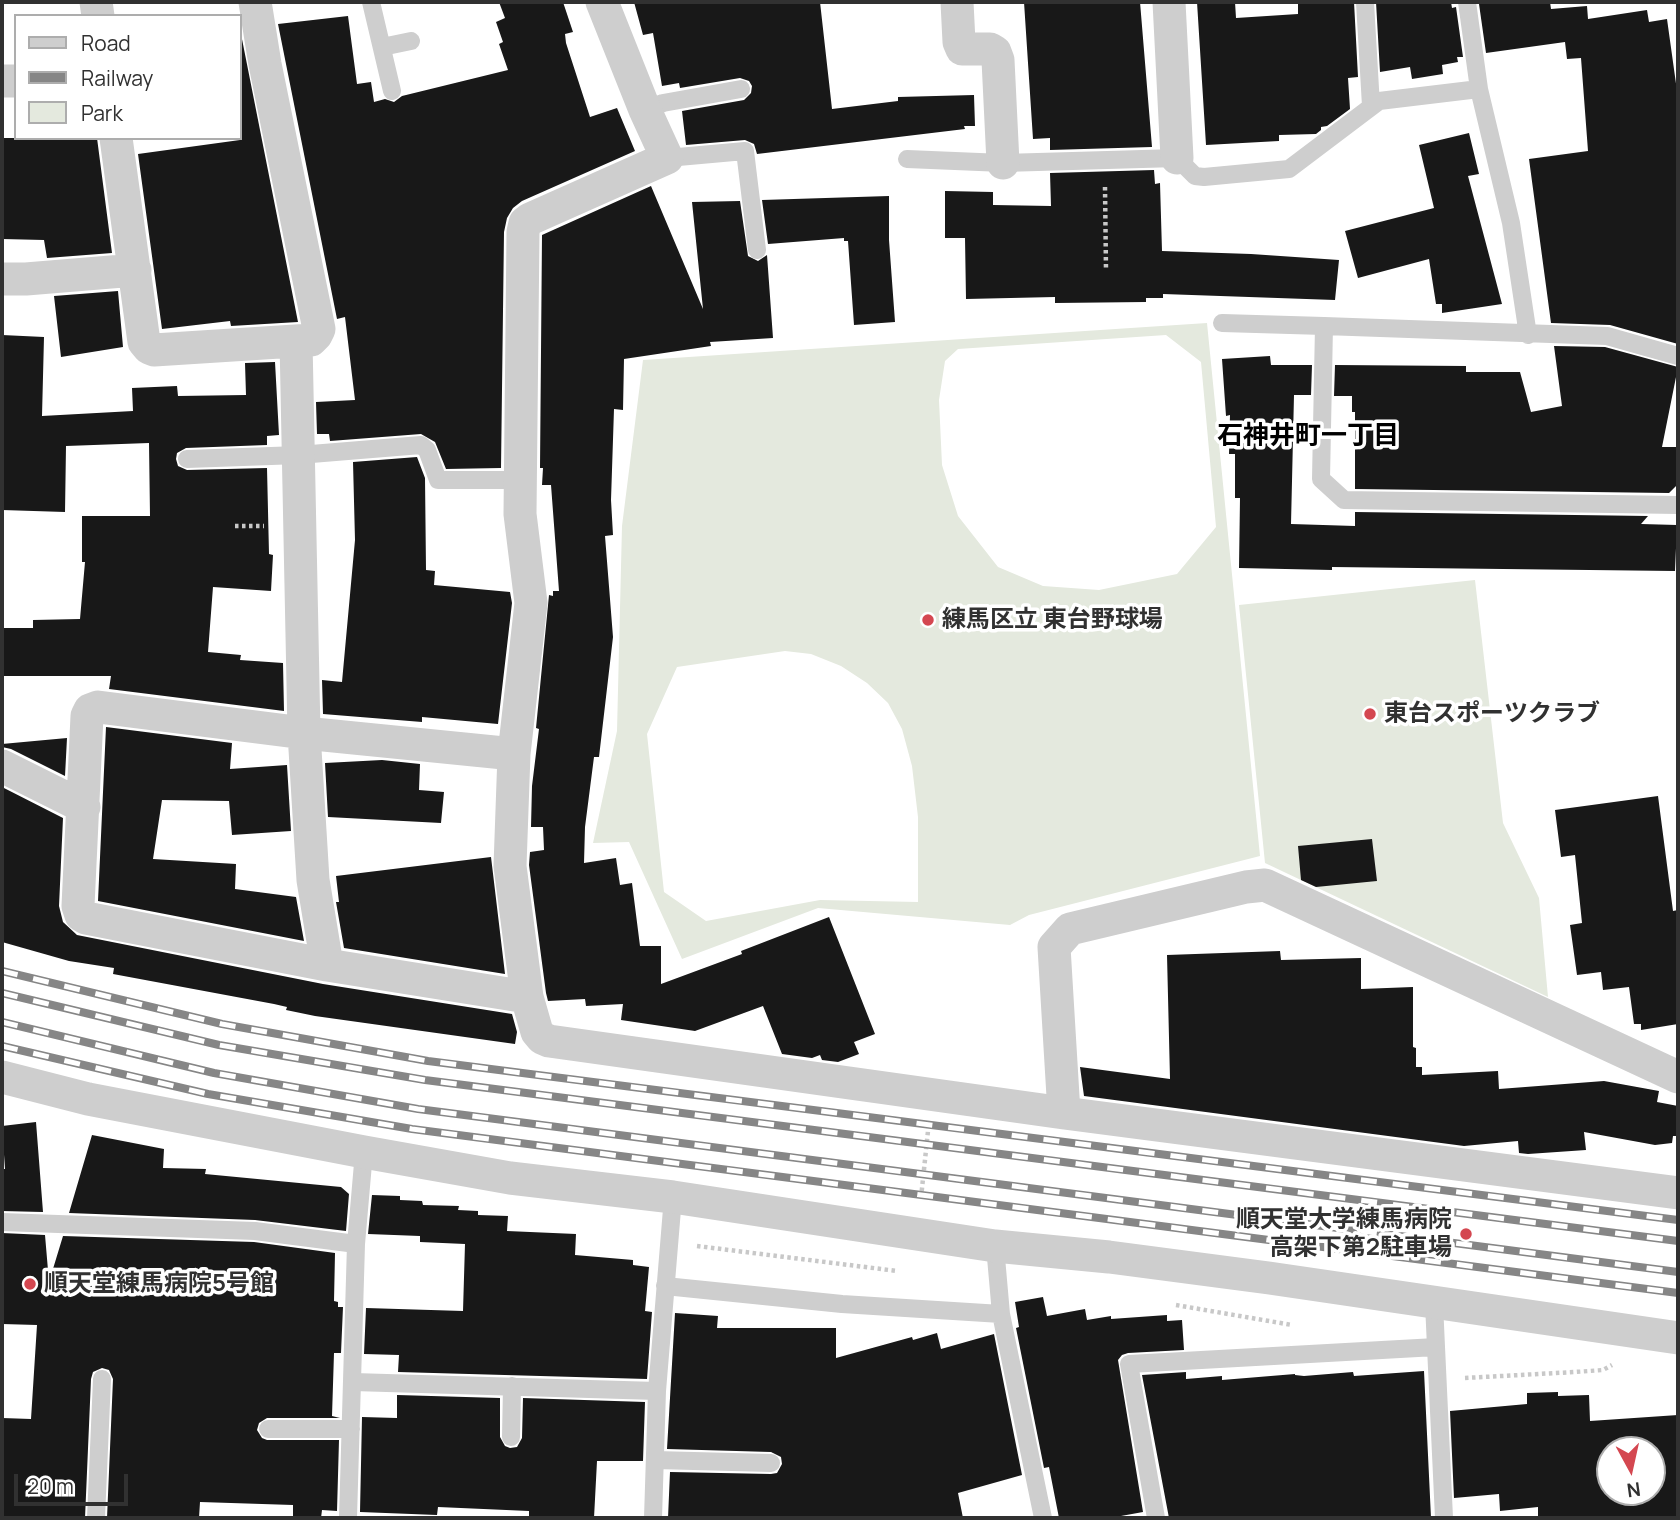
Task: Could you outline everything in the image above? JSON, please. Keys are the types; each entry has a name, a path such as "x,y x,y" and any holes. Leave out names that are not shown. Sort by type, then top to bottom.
{"street":[{"path":"116,140 144,342 154,350 311,340 319,328 255,2"},
{"path":"602,2 667,158 525,223 519,480 520,514 531,603 513,754 510,866 527,998 537,1032 542,1038 932,1095 1678,1193"},
{"path":"957,2 962,49 990,49 995,52 998,60 1003,163"},
{"path":"1169,2 1177,158"},
{"path":"2,279 135,270"},
{"path":"296,341 304,733 313,880 327,965"},
{"path":"513,754 304,733 98,707 90,710 87,716 78,906 81,915 86,918 327,965 527,998"},
{"path":"2,766 84,807"},
{"path":"1064,1113 1054,947 1070,929 1246,887 1265,886 1678,1077"},
{"path":"2,1077 88,1098 510,1178 673,1197 995,1246 1189,1268 1678,1338"}],"lane":[{"path":"371,2 392,91"},
{"path":"1365,2 1371,106"},
{"path":"1467,2 1479,89 1511,223 1528,335"},
{"path":"382,47 411,41"},
{"path":"645,110 663,103 741,89"},
{"path":"908,159 1003,163 1177,158 1195,176 1289,169 1379,102 1479,89"},
{"path":"667,158 745,151 757,250"},
{"path":"1222,323 1607,336 1678,356"},
{"path":"1324,326 1321,479 1344,500 1678,505"},
{"path":"187,459 299,455 421,445 427,450 438,480 519,480"},
{"path":"348,1518 356,1244 364,1152"},
{"path":"653,1518 657,1391 673,1197"},
{"path":"2,1222 255,1231 356,1244"},
{"path":"995,1246 1001,1314 1043,1518"},
{"path":"665,1286 842,1304 1001,1314"},
{"path":"1434,1303 1444,1518"},
{"path":"1156,1518 1129,1364 1436,1348"},
{"path":"96,1518 102,1379"},
{"path":"353,1381 657,1391"},
{"path":"511,1437 512,1386"},
{"path":"268,1429 351,1429"},
{"path":"655,1460 771,1462"}],"path":[{"path":"1104,160 1106,270"},
{"path":"917,1234 932,1095"},
{"path":"1438,1379 1603,1370 1619,1356"}],"green space":[{"name":"練馬区立 東台野球場","path":"1207,323 1260,856 1029,915 1010,925 818,908 682,959 629,842 593,843 617,731 622,526 643,360","holes":["1166,335 1201,362 1216,527 1177,574 1099,590 1043,586 998,567 958,516 942,465 939,400 945,361 958,349","785,651 811,654 841,666 867,683 888,703 902,729 912,766 918,817 918,902 820,900 706,921 664,892 647,734 677,667"]},
{"name":"東台スポーツクラブ","path":"1475,580 1503,823 1539,898 1548,997 1265,863 1239,605"}],"building":[{"path":"499,2 563,2 573,32 565,34 566,43 590,117 617,108 635,151 522,201 513,208 507,218 504,232 501,468 446,469 435,442 421,434 330,441 329,434 317,434 316,402 355,400 345,317 337,319 278,24 348,16 357,84 371,82 374,102 385,99 394,102 402,96 508,70 499,44 503,42 496,22 505,18"},
{"path":"634,2 820,2 832,109 898,101 898,97 974,95 975,126 757,154 754,144 745,140 686,145 682,111 744,100 751,93 752,86 749,81 740,78 680,88 679,83 662,86 653,33 643,35"},
{"path":"1024,2 1140,2 1152,147 1050,150 1050,138 1033,139"},
{"path":"1197,2 1235,2 1236,18 1298,14 1298,2 1354,2 1358,77 1348,78 1350,109 1327,126 1321,127 1316,134 1279,135 1279,141 1206,145"},
{"path":"1376,2 1451,2 1452,8 1456,7 1463,57 1457,57 1458,62 1442,65 1443,74 1412,79 1410,67 1380,72"},
{"path":"1550,2 1551,9 1587,6 1588,19 1647,10 1649,22 1667,19 1678,98 1678,344 1610,325 1551,323 1529,159 1588,151 1581,58 1567,59 1565,42 1486,53 1479,4"},
{"path":"242,39 298,322 231,326 230,321 162,329 138,154 242,140"},
{"path":"1469,133 1479,174 1468,176 1502,304 1442,313 1442,304 1436,304 1429,259 1358,278 1345,231 1434,208 1419,145"},
{"path":"2,138 97,140 112,253 47,258 44,240 2,239"},
{"path":"1154,170 1155,184 1160,183 1162,251 1339,260 1335,300 1163,294 1163,298 1146,298 1146,302 1055,303 1055,297 966,299 965,238 945,238 945,191 993,192 993,205 1051,206 1050,173"},
{"path":"651,186 703,309 692,202 740,201 748,256 758,261 767,255 773,338 710,342 711,346 624,359 623,410 614,409 611,500 613,535 605,536 613,637 599,757 594,757 585,827 584,863 616,858 620,885 632,883 640,946 661,946 661,984 742,954 741,951 829,917 875,1034 854,1042 859,1054 838,1062 822,1060 820,1055 812,1058 782,1054 763,1006 695,1031 621,1020 623,1004 586,1006 585,999 548,1001 546,993 529,865 530,852 544,850 543,827 531,827 532,786 549,595 553,596 553,591 559,591 551,485 542,485 543,468 540,468 542,235"},
{"path":"889,196 895,322 854,325 848,241 844,241 844,238 768,244 762,200"},
{"path":"118,291 123,347 61,357 54,296"},
{"path":"2,335 44,337 42,416 133,411 132,388 177,386 178,396 246,395 245,363 275,362 279,435 267,436 267,445 186,448 177,453 176,459 178,466 187,470 267,468 269,554 273,555 271,591 213,587 208,652 241,655 240,660 283,663 284,711 109,689 111,676 3,676 3,628 33,628 33,620 80,619 85,562 82,562 82,516 150,516 149,443 66,446 65,512 2,510"},
{"path":"1554,346 1605,347 1678,367 1662,447 1678,447 1678,484 1669,493 1355,489 1355,412 1352,412 1352,396 1334,396 1335,365 1466,366 1466,372 1520,372 1531,412 1562,406"},
{"path":"1270,356 1271,365 1312,365 1311,395 1294,395 1291,524 1355,526 1355,512 1648,516 1641,524 1677,525 1675,571 1239,568 1240,498 1235,498 1235,454 1229,454 1230,415 1226,416 1222,359"},
{"path":"417,457 425,478 426,570 435,571 434,585 510,592 512,603 498,724 422,717 422,722 323,714 322,680 342,682 355,540 353,462"},
{"path":"106,727 232,743 230,769 287,765 291,831 232,835 229,801 162,800 153,859 236,864 235,889 296,897 304,941 98,901"},
{"path":"67,738 65,776 2,747 2,744"},
{"path":"382,760 420,764 419,790 444,792 441,823 328,817 325,763"},
{"path":"2,787 63,818 59,906 63,922 77,935 323,984 512,1014 517,1032 515,1044 315,1016 286,1010 287,1007 274,1004 113,974 114,968 69,961 2,942"},
{"path":"1658,796 1673,911 1678,910 1678,1024 1641,1030 1641,1024 1634,1024 1629,987 1603,990 1601,972 1577,975 1570,925 1582,923 1575,855 1561,857 1555,810"},
{"path":"1372,839 1377,881 1316,887 1301,880 1298,846"},
{"path":"491,857 505,974 344,948 336,902 339,902 336,876"},
{"path":"1280,951 1281,960 1361,958 1361,989 1413,987 1413,1047 1416,1048 1416,1067 1422,1067 1422,1075 1498,1071 1499,1089 1604,1081 1659,1091 1657,1102 1678,1106 1678,1136 1673,1136 1672,1143 1655,1145 1584,1132 1586,1150 1528,1154 1519,1153 1518,1141 1464,1146 1084,1096 1080,1067 1170,1079 1167,955"},
{"path":"36,1122 43,1212 2,1211 2,1169 5,1169 2,1126"},
{"path":"92,1135 164,1149 163,1168 206,1169 205,1174 341,1187 349,1194 346,1231 255,1220 69,1213"},
{"path":"372,1195 400,1196 400,1200 422,1201 423,1205 459,1206 458,1210 478,1211 478,1215 508,1216 507,1231 576,1234 575,1255 633,1260 633,1265 649,1267 645,1311 652,1312 647,1379 398,1372 399,1355 364,1354 366,1308 463,1311 465,1244 420,1242 420,1236 368,1234"},
{"path":"2,1233 45,1235 49,1282 63,1236 254,1242 335,1253 334,1301 338,1302 338,1307 343,1307 341,1353 334,1353 332,1416 340,1418 267,1418 259,1423 257,1430 262,1438 267,1440 339,1440 337,1511 322,1510 321,1518 293,1518 293,1505 200,1502 199,1518 107,1518 113,1379 109,1370 102,1368 93,1372 91,1379 85,1518 2,1518 2,1418 31,1419 37,1325 2,1324"},
{"path":"1043,1297 1047,1316 1085,1309 1087,1320 1111,1316 1111,1319 1167,1315 1167,1321 1182,1320 1184,1350 1128,1353 1118,1360 1143,1512 1110,1518 1059,1518 1049,1467 1044,1468 1016,1328 1019,1327 1015,1302"},
{"path":"675,1313 718,1316 717,1328 836,1328 836,1358 912,1337 913,1340 937,1333 941,1349 994,1334 1022,1475 958,1493 963,1518 668,1518 670,1472 771,1474 777,1473 782,1464 781,1457 771,1452 667,1449"},
{"path":"1424,1371 1431,1518 1169,1518 1142,1375 1186,1372 1186,1379 1222,1376 1222,1380 1295,1374 1304,1376 1353,1372 1354,1376"},
{"path":"1558,1392 1558,1396 1589,1395 1590,1421 1678,1415 1678,1518 1538,1518 1538,1507 1500,1511 1499,1494 1454,1498 1450,1411 1527,1404 1527,1393"},
{"path":"397,1395 500,1398 500,1437 505,1446 510,1448 517,1447 522,1438 523,1398 645,1402 643,1461 597,1461 594,1518 529,1516 529,1511 438,1507 437,1515 360,1512 362,1417 397,1418"}],"railway":[{"path":"2,971 222,1024 428,1061 1678,1220"},
{"path":"2,993 219,1045 425,1080 1678,1241"},
{"path":"2,1022 214,1073 418,1109 1678,1272"},
{"path":"2,1046 208,1094 412,1129 1678,1293"}],"place":[{"name":"練馬区立 東台野球場","path":"928,620"},
{"name":"東台スポーツクラブ","path":"1370,714"},
{"name":"順天堂大学練馬病院 高架下第2駐車場","path":"1466,1234"},
{"name":"順天堂練馬病院5号館","path":"30,1284"}],"district":[{"name":"石神井町一丁目","path":"1308,437"}]}
